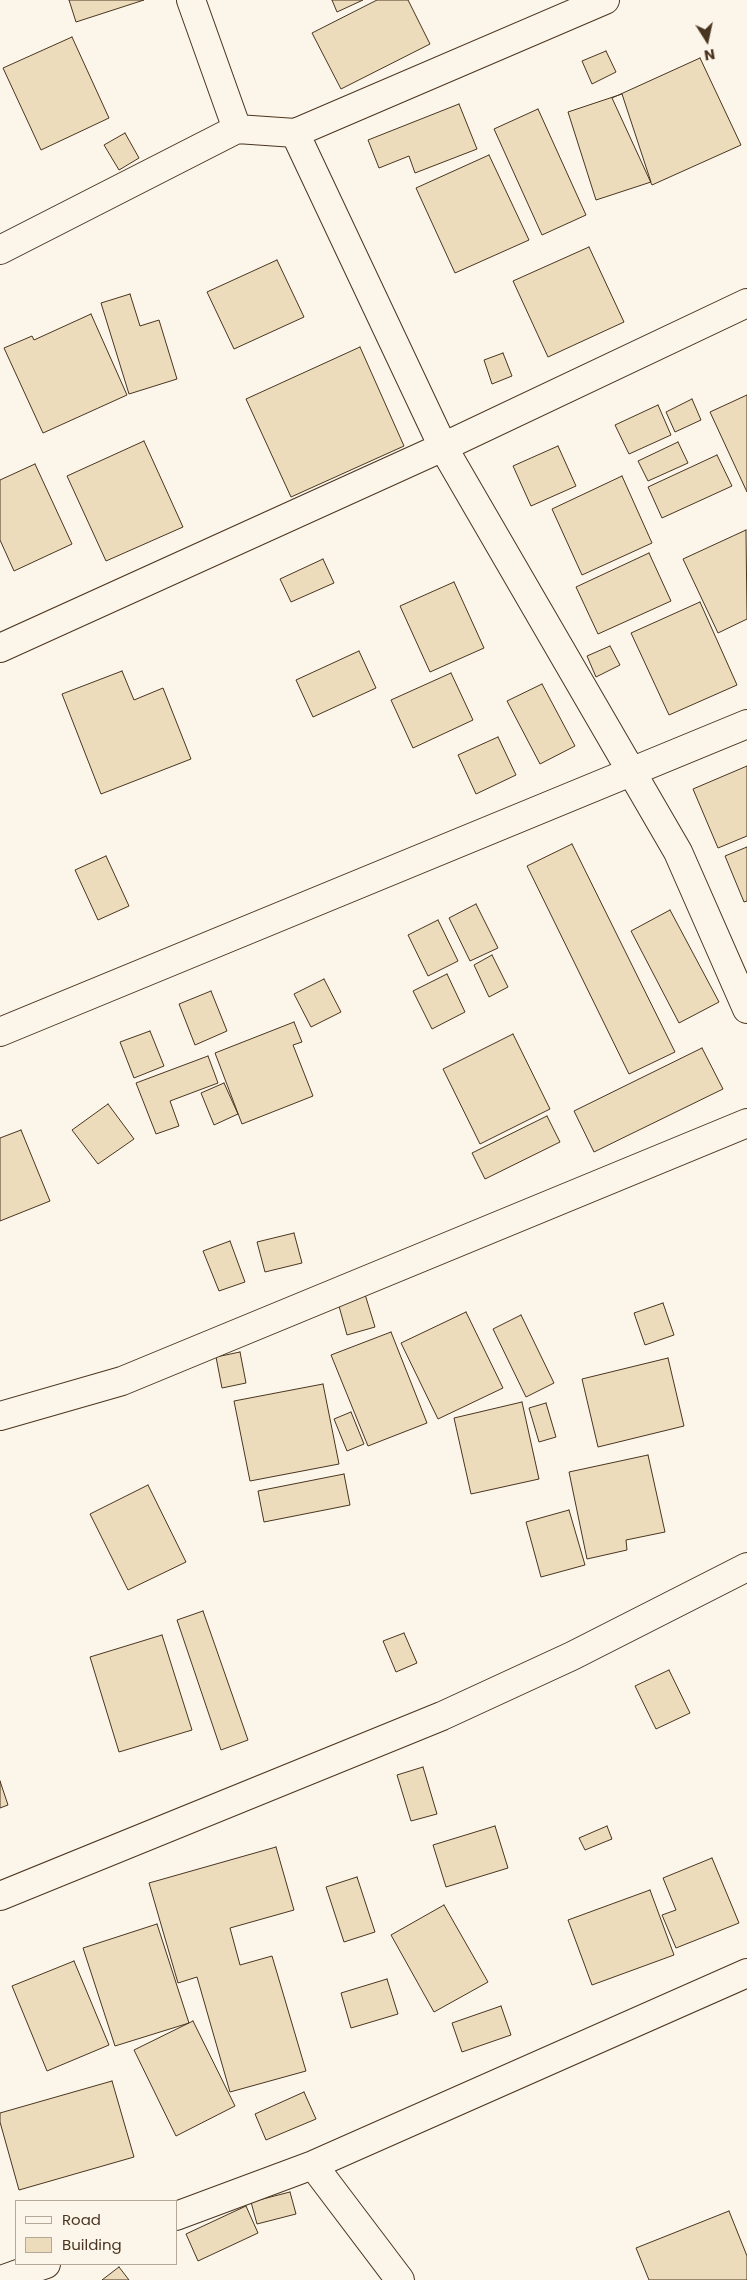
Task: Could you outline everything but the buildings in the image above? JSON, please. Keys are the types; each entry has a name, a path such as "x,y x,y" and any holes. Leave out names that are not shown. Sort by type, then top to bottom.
{"street":[{"path":"191,0 237,129"},
{"path":"0,250 237,129 295,133 605,0"},
{"path":"295,133 443,447 678,852 747,1009"},
{"path":"0,648 443,447 747,303"},
{"path":"0,1032 747,724"},
{"path":"0,1416 122,1381 747,1123"},
{"path":"0,1896 442,1716 572,1656 747,1567"},
{"path":"178,2215 313,2165 747,1973"},
{"path":"313,2165 400,2280"},
{"path":"1,2280 43,2265"}]}
